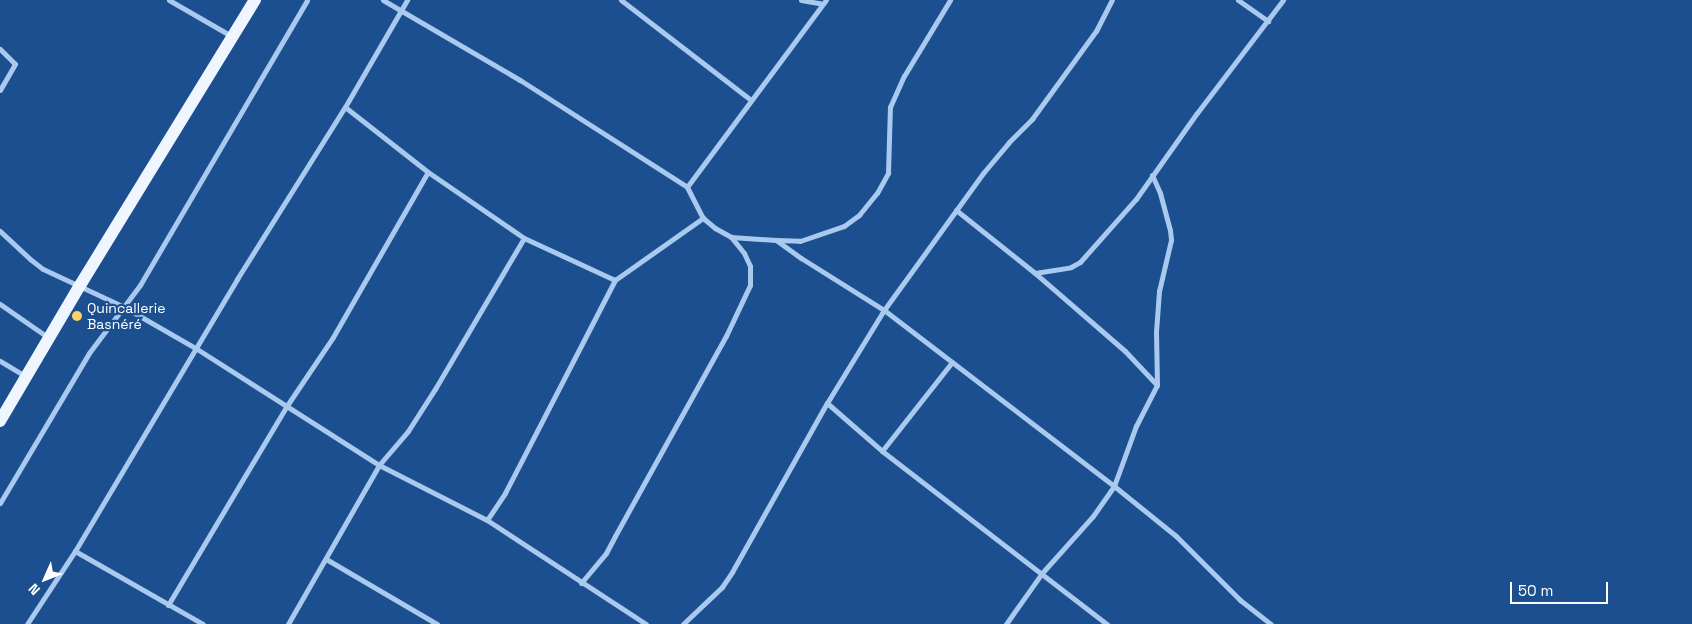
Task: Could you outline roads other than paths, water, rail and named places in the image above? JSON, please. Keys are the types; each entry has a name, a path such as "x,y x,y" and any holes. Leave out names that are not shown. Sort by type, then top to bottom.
{"main road":[{"path":"0,421 79,287 255,0"}],"street":[{"path":"169,0 233,37"},
{"path":"0,504 89,353 145,277 306,0"},
{"path":"384,0 520,80 687,187 703,218 731,237 744,253 750,266 750,285 726,336 606,553 582,583"},
{"path":"27,624 75,550 197,350 237,279 345,107 407,0"},
{"path":"621,0 751,100"},
{"path":"802,0 824,2"},
{"path":"731,237 800,241 844,226 859,215 877,192 888,173 890,108 904,76 950,0"},
{"path":"683,624 722,587 732,572 827,403 884,310 956,210 1003,149 1032,119 1096,31 1112,0"},
{"path":"1238,0 1268,21"},
{"path":"1035,274 1071,267 1080,262 1136,199 1283,0"},
{"path":"687,187 824,2"},
{"path":"0,49 14,64 0,90"},
{"path":"345,107 428,172 524,238 615,280"},
{"path":"168,605 286,407 333,337 428,172"},
{"path":"1006,624 1042,573 1093,516 1114,486 1136,426 1157,385 1156,332 1159,290 1171,240 1164,206 1152,175"},
{"path":"956,210 1035,274 1124,351 1157,385"},
{"path":"487,520 506,493 615,280 703,218"},
{"path":"0,231 30,260 79,287 124,307 197,350 380,465 487,520 646,624"},
{"path":"288,624 380,465 408,431 435,389 524,238"},
{"path":"776,240 884,310 1114,486 1176,536 1240,600 1272,624"},
{"path":"0,304 50,338"},
{"path":"0,361 27,377"},
{"path":"882,452 952,362"},
{"path":"827,403 882,452 1107,624"},
{"path":"75,550 202,624"},
{"path":"326,558 437,624"}],"place":[{"name":"Quincallerie Basnéré","path":"77,316"}]}
